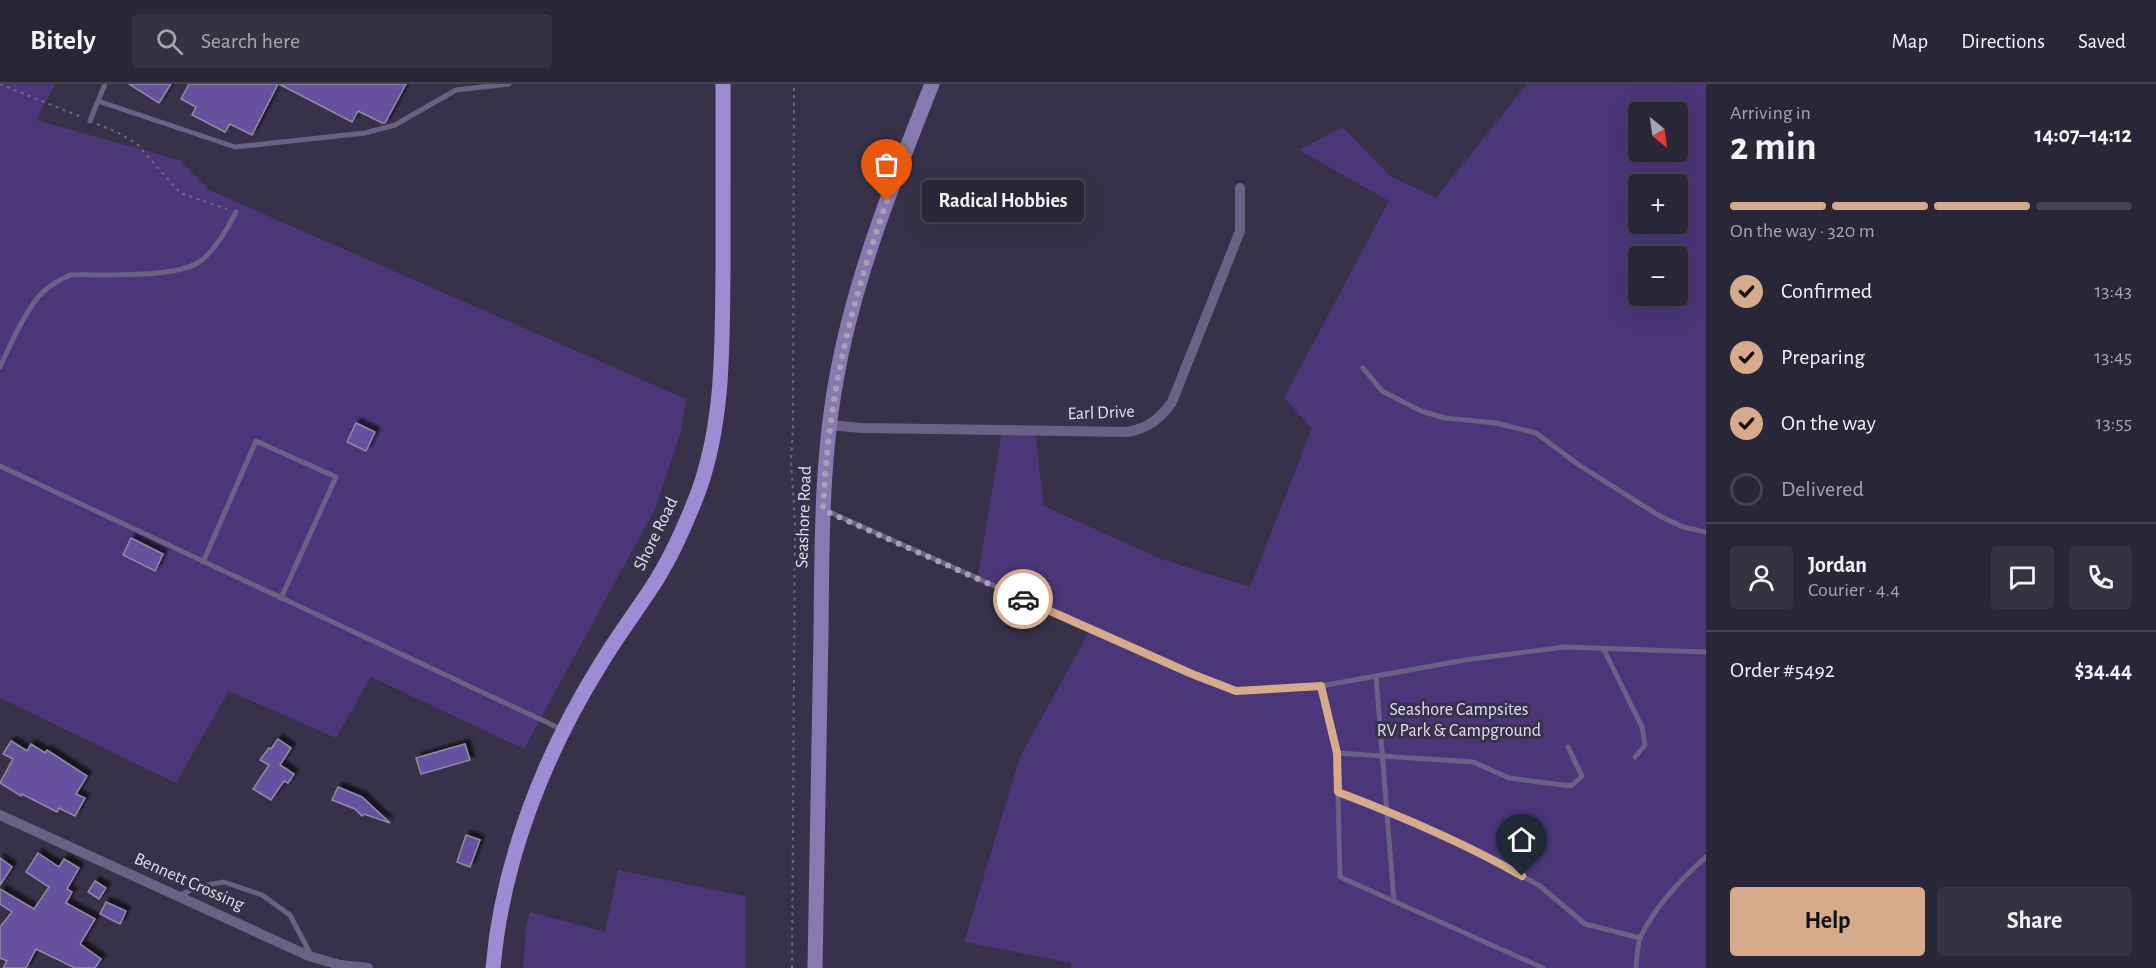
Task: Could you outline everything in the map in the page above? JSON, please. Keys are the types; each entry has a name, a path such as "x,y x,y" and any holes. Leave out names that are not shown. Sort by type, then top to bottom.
{"main road":[{"name":"Shore Road","path":"493,968 495,936 507,882 534,798 564,730 599,667 668,560 689,515 711,449 716,426 722,368 723,84"}],"street":[{"name":"Seashore Road","path":"815,968 823,510 829,426 838,368 860,281 899,168 932,84"},
{"name":"Earl Drive","path":"829,426 1128,432 1154,423 1172,402 1240,231 1239,188"},
{"name":"Bennett Crossing","path":"0,815 312,957 340,965 368,968"}],"lane":[{"path":"90,121 105,84"},
{"path":"98,101 235,147 365,133 395,125 456,90 509,84"},
{"path":"0,367 21,325 40,295 57,281 70,275 179,271 200,262 222,238 236,212"},
{"path":"1363,368 1382,391 1421,411 1445,418 1496,423 1536,433 1579,465 1658,515 1683,527 1706,532"},
{"path":"203,562 256,441 336,477 281,598"},
{"path":"0,466 564,730"},
{"path":"823,510 1192,674 1236,691 1321,686 1465,660 1565,647 1706,652"},
{"path":"1604,650 1642,727 1645,745 1635,757"},
{"path":"1376,676 1394,901"},
{"path":"1321,686 1337,753 1340,877 1543,968"},
{"path":"1337,753 1473,762 1509,778 1570,786 1582,776 1568,747"},
{"path":"1338,792 1418,823 1477,851 1540,886 1585,924 1640,938"},
{"path":"1636,968 1640,938 1664,900 1685,875 1706,857"},
{"path":"178,897 196,887 224,882 262,896 290,915 312,957"}],"path":[{"path":"0,84 117,132 137,144 180,193 236,212"},
{"path":"792,968 795,522 791,461 794,84"}],"green space":[{"path":"0,84 55,84 36,120 179,160 209,190 686,399 681,431 655,509 524,749 371,677 336,738 229,691 176,783 0,698"},
{"name":"Seashore Campsites RV Park & Campground","path":"1527,84 1706,84 1706,968 1071,968 1071,963 964,942 1020,757 1090,630 977,582 1002,431 1035,432 1044,506 1161,559 1250,587 1312,428 1284,398 1389,201 1299,150 1342,127 1390,176 1436,198"},
{"path":"618,870 745,896 745,968 523,968 526,926 530,912 605,932"}],"building":[{"path":"129,84 171,84 159,103"},
{"path":"189,84 278,84 252,135 230,124 225,132 192,115 196,107 181,99"},
{"path":"279,84 406,84 385,123 382,123 358,111 352,122"},
{"path":"356,423 375,432 366,451 347,442"},
{"path":"131,538 163,554 155,571 123,555"},
{"path":"278,739 291,748 280,765 294,774 288,783 284,781 271,800 253,789 269,765 260,760"},
{"path":"11,741 27,751 31,744 45,753 47,750 87,776 76,794 85,798 75,816 59,808 57,812 22,794 21,796 0,783 13,759 3,754"},
{"path":"465,744 470,760 421,774 416,758"},
{"path":"338,787 362,797 390,823 364,814 362,816 355,809 332,800"},
{"path":"466,835 480,840 470,867 457,862"},
{"path":"38,853 59,867 64,859 79,868 67,889 72,892 66,903 95,919 80,944 101,959 95,968 75,968 36,949 26,968 3,968 7,961 0,958 0,927 12,912 0,904 0,889 34,909 49,887 26,872"},
{"path":"0,858 12,867 0,885"},
{"path":"95,881 106,888 99,899 88,892"},
{"path":"106,902 126,911 120,924 100,914"}],"way so far":[{"path":"887,201 860,281 836,380 825,466 823,510 1023,599"}],"place":[{"name":"Radical Hobbies","path":"887,201"}],"route":[{"path":"1023,599 1192,674 1236,691 1321,686 1337,753 1338,792 1418,823 1522,876"}]}
